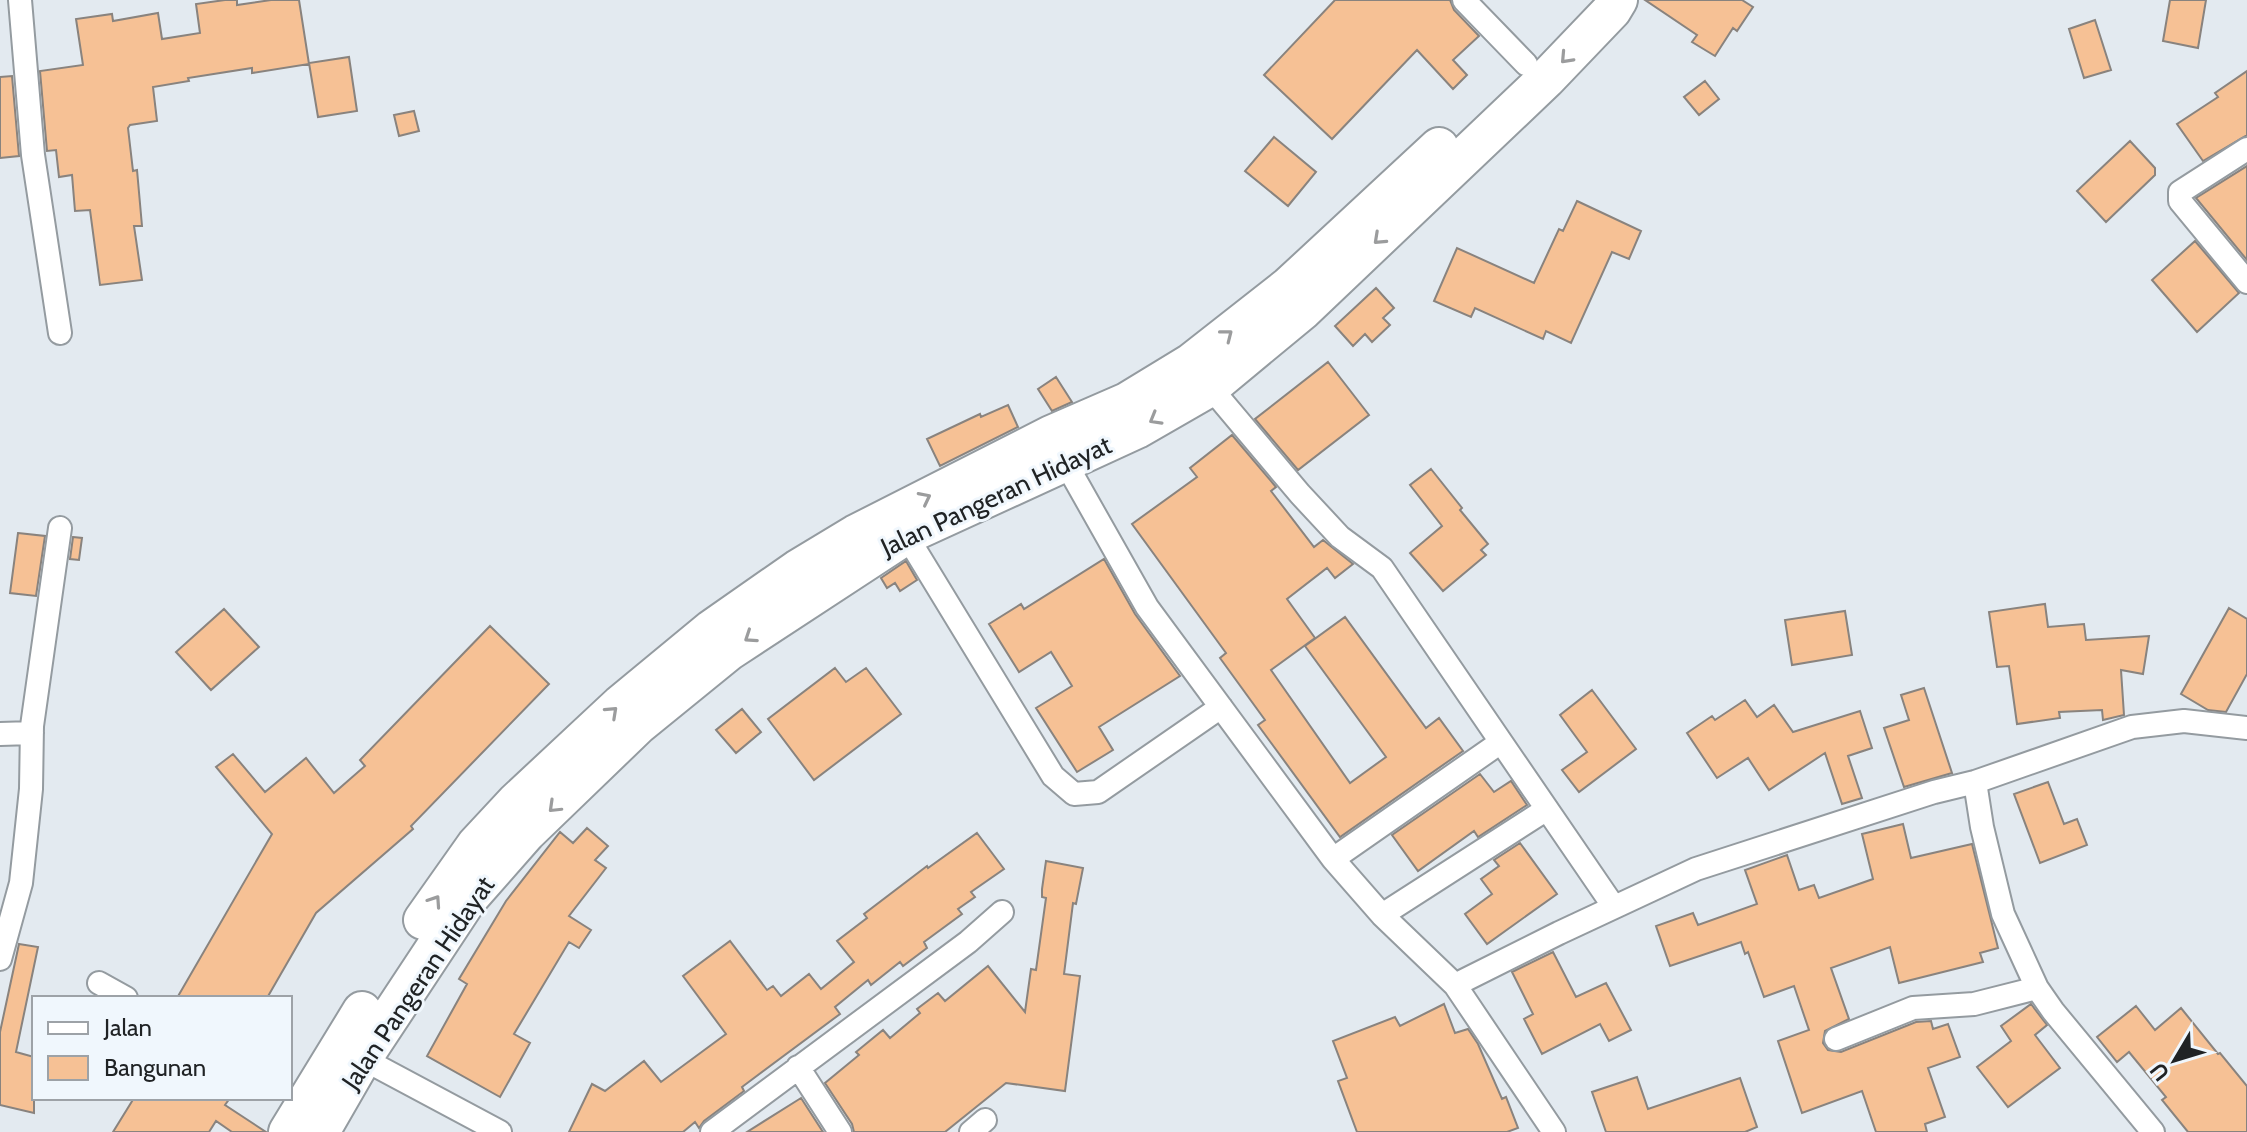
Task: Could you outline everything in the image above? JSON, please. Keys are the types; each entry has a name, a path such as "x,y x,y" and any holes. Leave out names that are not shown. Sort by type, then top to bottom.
{"highway":[{"name":"Jalan Pangeran Hidayat","path":"301,1114 351,1052 445,887 476,845 516,802 620,705 712,629 1058,448 1191,363 1289,286 1526,64 1584,0"},
{"name":"Jalan Pangeran Hidayat","path":"879,541 1058,448 1137,429 1210,387 1303,310 1390,228 1546,79 1618,0"}],"street":[{"path":"20,0 33,155 60,333"},
{"path":"1464,0 1526,64"},
{"path":"2247,149 2180,192 2180,201 2247,282"},
{"path":"1210,387 1340,537 1382,568 1614,907"},
{"path":"1058,448 1147,607 1333,859 1382,915 1455,985 1554,1132"},
{"path":"0,959 21,883 31,789 32,733 60,528"},
{"path":"879,541 1053,776 1074,794 1098,792 1221,707"},
{"path":"1455,985 1696,869 1934,792 1975,782 2132,727 2184,721 2247,728"},
{"path":"0,734 32,733"},
{"path":"1333,859 1501,742"},
{"path":"1975,782 1982,827 2003,914 2037,988 2153,1132"},
{"path":"1382,915 1547,809"},
{"path":"712,1132 968,942 1002,912"},
{"path":"99,983 122,996"},
{"path":"1836,1039 1913,1008 1974,1004 2037,988"},
{"path":"351,1052 500,1132"},
{"path":"798,1067 840,1132"}],"building":[{"path":"237,0 237,5 299,0 309,64 252,73 252,68 153,87 157,121 130,125 128,128 133,171 137,170 142,226 134,226 142,280 100,285 90,210 75,211 72,175 59,177 56,150 47,151 40,71 83,65 76,19 112,14 113,21 158,13 162,39 200,33 196,4"},
{"path":"1335,0 1450,0 1454,10 1479,36 1453,60 1467,75 1453,89 1417,50 1332,139 1264,75"},
{"path":"1645,0 1742,0 1753,7 1737,31 1733,28 1715,56 1692,42 1697,35"},
{"path":"2170,0 2206,0 2198,48 2163,41"},
{"path":"2095,20 2111,70 2084,78 2069,29"},
{"path":"349,57 357,111 318,117 309,63"},
{"path":"2247,71 2247,135 2203,161 2177,124 2218,97 2215,93"},
{"path":"12,76 19,156 0,158 0,77"},
{"path":"1705,81 1719,99 1699,115 1684,97"},
{"path":"414,111 419,131 399,136 394,115"},
{"path":"1274,137 1316,172 1288,206 1245,171"},
{"path":"2130,141 2155,168 2155,175 2106,222 2077,191"},
{"path":"2247,166 2247,260 2196,198"},
{"path":"1577,201 1641,231 1629,259 1612,252 1571,343 1546,331 1543,339 1475,308 1471,317 1434,301 1457,248 1534,283 1559,229 1563,231"},
{"path":"2195,241 2239,293 2197,332 2152,280"},
{"path":"1376,288 1394,308 1383,318 1390,325 1372,342 1365,334 1353,346 1335,326"},
{"path":"1328,362 1369,415 1298,470 1255,419"},
{"path":"1056,377 1072,402 1052,411 1038,389"},
{"path":"1008,405 1018,427 940,466 927,439 980,414 981,417"},
{"path":"1232,435 1276,487 1271,491 1314,547 1323,540 1353,564 1335,578 1327,568 1287,599 1315,638 1271,670 1350,783 1386,757 1305,646 1345,617 1426,728 1439,718 1463,751 1340,837 1258,725 1265,720 1220,658 1226,653 1132,524 1197,477 1190,468"},
{"path":"1431,469 1488,544 1481,550 1486,555 1443,591 1410,553 1442,526 1410,485"},
{"path":"18,533 45,536 36,596 10,593"},
{"path":"73,537 82,538 79,560 70,559"},
{"path":"1104,559 1135,614 1180,676 1099,727 1113,750 1077,772 1036,708 1072,686 1051,652 1019,672 989,624 1021,604 1024,609"},
{"path":"906,561 917,580 900,591 895,583 887,588 881,578"},
{"path":"2045,604 2048,627 2084,624 2086,640 2149,636 2143,674 2121,670 2124,715 2103,720 2102,710 2059,712 2060,718 2017,724 2009,666 1997,667 1989,612"},
{"path":"2229,608 2247,619 2247,674 2226,712 2208,710 2181,694"},
{"path":"224,609 259,647 211,690 176,652"},
{"path":"1845,611 1852,655 1792,665 1785,620"},
{"path":"490,626 549,684 411,826 413,829 316,913 268,996 178,996 272,834 216,767 233,754 265,792 306,758 334,793 365,766 360,760"},
{"path":"835,668 846,682 866,668 901,714 814,780 768,719"},
{"path":"1924,688 1952,773 1904,787 1884,728 1909,720 1901,695"},
{"path":"1592,690 1636,749 1579,792 1562,770 1587,752 1560,715"},
{"path":"1745,700 1757,717 1774,705 1793,732 1860,711 1872,748 1848,756 1862,798 1842,804 1825,753 1769,790 1748,758 1717,778 1687,733 1712,716 1715,720"},
{"path":"742,709 761,732 736,753 716,730"},
{"path":"1480,774 1494,792 1511,781 1527,805 1478,837 1474,831 1418,871 1392,835"},
{"path":"2048,782 2064,824 2077,819 2087,845 2040,863 2014,794"},
{"path":"1903,824 1911,858 1972,844 1998,948 1980,953 1983,962 1899,983 1890,947 1831,968 1849,1019 1825,1031 1823,1043 1828,1050 1841,1052 1916,1022 1931,1021 1933,1029 1948,1024 1960,1057 1928,1068 1945,1117 1925,1124 1927,1132 1876,1132 1862,1091 1802,1113 1778,1041 1809,1030 1794,986 1764,997 1748,952 1745,954 1741,942 1670,966 1656,926 1693,913 1698,925 1757,904 1745,870 1787,855 1799,890 1814,885 1819,898 1873,879 1862,834"},
{"path":"587,828 608,846 595,860 606,868 569,916 591,930 579,948 569,942 514,1034 530,1043 500,1097 427,1056 467,984 459,979 506,901 560,832 573,843"},
{"path":"977,833 1004,869 971,892 975,897 958,909 962,914 924,942 927,948 903,966 900,962 871,985 868,980 835,1007 840,1014 742,1087 744,1091 699,1128 695,1122 683,1132 569,1132 592,1084 605,1091 644,1061 661,1082 726,1034 683,976 730,941 767,990 773,986 781,996 809,974 821,989 854,962 837,941 867,918 864,914"},
{"path":"1520,843 1557,894 1487,944 1465,914 1492,894 1481,879 1499,866 1494,860"},
{"path":"1046,861 1083,868 1076,904 1073,903 1064,974 1080,976 1065,1091 1006,1083 945,1132 854,1132 825,1083 883,1030 890,1038 920,1013 917,1009 938,993 945,1001 988,966 1025,1012 1031,969 1036,970 1046,898 1042,897 1042,889"},
{"path":"19,944 38,947 16,1052 32,1056 34,1113 0,1105 0,1032"},
{"path":"1553,952 1576,997 1606,983 1631,1030 1609,1041 1600,1024 1542,1054 1524,1019 1533,1014 1512,972"},
{"path":"1444,1004 1455,1033 1468,1029 1478,1044 1502,1099 1506,1097 1518,1128 1507,1132 1357,1132 1338,1081 1347,1078 1333,1041 1395,1017 1400,1026"},
{"path":"2031,1004 2047,1025 2035,1035 2060,1068 2008,1107 1977,1067 2011,1041 2001,1026"},
{"path":"2136,1006 2155,1030 2181,1008 2247,1086 2247,1132 2188,1132 2162,1100 2166,1097 2129,1052 2117,1062 2097,1037"},
{"path":"1637,1077 1648,1109 1740,1078 1757,1127 1745,1132 1606,1132 1592,1092"},
{"path":"801,1098 823,1132 747,1132"},
{"path":"133,1100 229,1100 225,1105 266,1132 232,1132 216,1121 209,1132 113,1132"}]}
